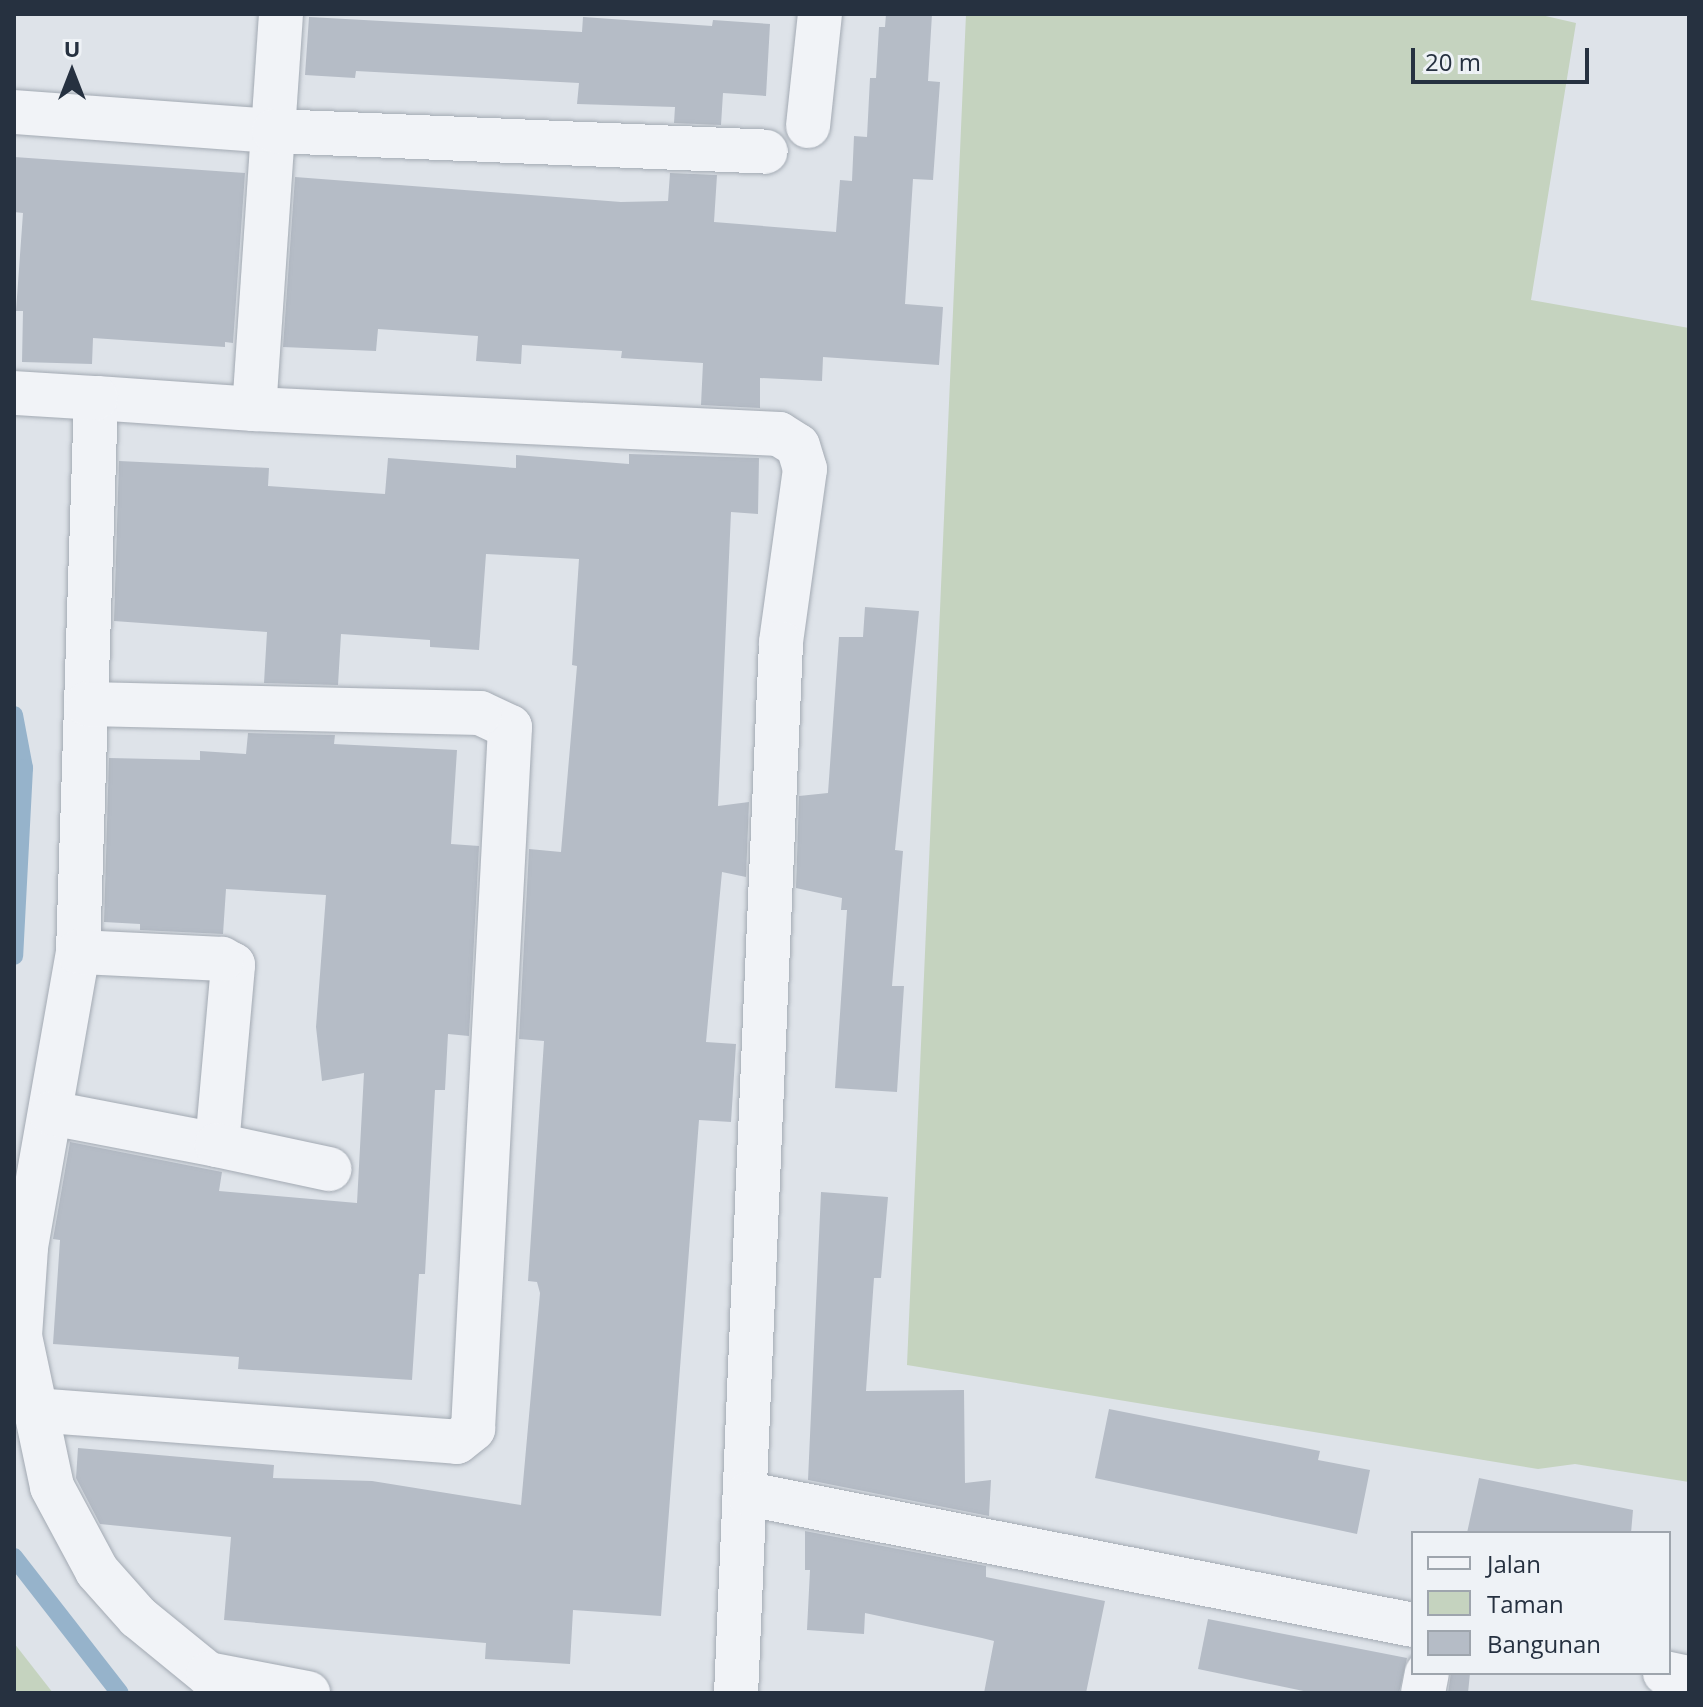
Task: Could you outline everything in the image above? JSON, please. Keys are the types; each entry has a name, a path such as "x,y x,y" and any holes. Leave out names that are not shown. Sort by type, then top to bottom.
{"street":[{"path":"254,409 281,14"},
{"path":"808,126 820,14"},
{"path":"14,112 274,131 766,152"},
{"path":"14,393 254,409 779,434 798,446 805,469 781,643 748,1494 736,1693"},
{"path":"96,398 78,952 26,1248 20,1336 52,1487 75,1537 138,1617 208,1674 308,1693"},
{"path":"34,1410 457,1442 473,1429 510,727 480,713 87,704"},
{"path":"78,952 222,959 233,965 217,1145"},
{"path":"51,1113 329,1169"},
{"path":"748,1494 1411,1625"}],"green space":[{"path":"966,14 1537,14 1576,23 1531,300 1689,328 1689,1482 1575,1464 1538,1469 907,1365"},
{"path":"14,1643 53,1693 14,1693"}],"building":[{"path":"886,14 932,14 928,81 940,82 933,180 913,179 905,304 943,307 939,365 823,357 822,381 760,378 760,408 701,405 703,363 621,358 622,351 522,345 521,364 476,361 478,336 378,329 376,351 283,347 295,177 621,202 668,201 670,173 717,175 714,222 836,232 840,180 852,181 854,136 867,137 870,78 876,78 879,27 885,27"},
{"path":"309,17 582,32 583,17 712,26 713,20 770,24 766,96 723,93 721,125 674,123 675,107 577,104 579,83 356,71 355,78 305,75"},
{"path":"14,157 245,173 233,343 225,342 225,347 93,338 92,364 22,362 23,311 16,311 23,213 14,212"},
{"path":"629,454 759,458 758,514 731,512 718,806 749,802 746,877 722,872 706,1042 736,1044 731,1122 699,1120 661,1616 573,1610 570,1664 485,1659 486,1643 224,1620 231,1537 100,1524 76,1478 78,1448 274,1465 273,1478 372,1481 521,1505 540,1293 537,1282 528,1281 544,1041 519,1039 529,849 561,852 577,666 572,665 579,559 486,554 479,650 430,647 430,640 341,634 338,685 264,683 267,632 114,621 119,461 269,468 268,486 385,494 388,458 516,468 516,455 629,464"},
{"path":"865,607 919,611 895,850 903,851 892,986 904,986 897,1092 835,1088 847,910 841,910 842,898 796,888 799,796 828,793 839,637 863,637"},
{"path":"248,733 335,735 334,744 457,750 451,844 479,846 469,1036 448,1034 445,1090 435,1090 425,1274 419,1274 412,1380 238,1369 239,1357 53,1344 60,1240 53,1239 70,1142 222,1172 219,1191 357,1203 364,1073 322,1081 316,1027 326,895 226,889 223,934 140,930 140,924 104,922 109,758 200,760 200,751 246,754"},
{"path":"821,1192 888,1197 881,1278 874,1278 866,1391 964,1390 965,1483 991,1480 989,1516 808,1480"},
{"path":"1109,1409 1320,1451 1318,1460 1370,1470 1357,1534 1095,1478"},
{"path":"1479,1478 1633,1510 1631,1531 1467,1531"},
{"path":"805,1531 986,1566 986,1577 1105,1601 1086,1693 984,1693 994,1641 982,1638 865,1613 864,1634 807,1630 810,1570 805,1570"},
{"path":"1208,1619 1407,1658 1399,1693 1313,1693 1198,1669"},
{"path":"1451,1675 1470,1675 1468,1693 1448,1693"}],"waterway":[{"path":"14,715 24,768 14,956"},
{"path":"14,1557 120,1693"}]}
